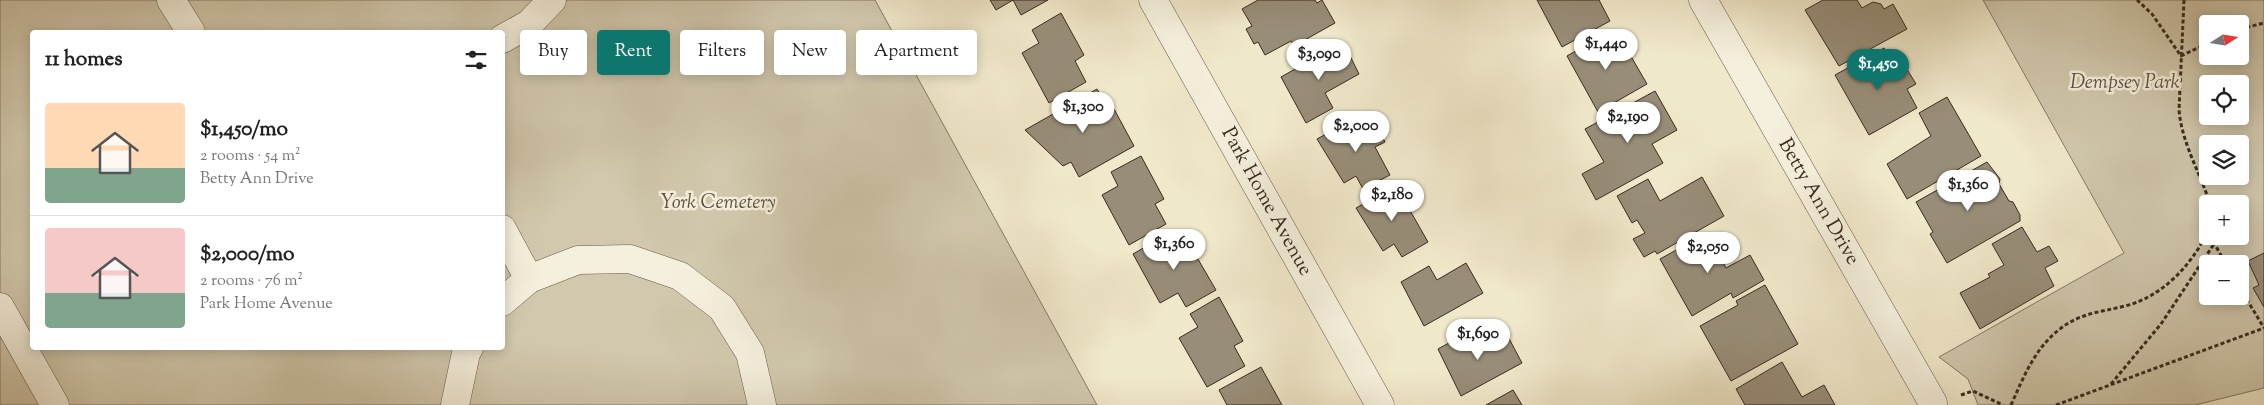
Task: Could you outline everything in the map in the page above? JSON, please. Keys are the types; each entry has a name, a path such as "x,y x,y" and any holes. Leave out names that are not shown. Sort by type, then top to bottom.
{"street":[{"path":"171,0 190,30"},
{"path":"505,37 529,24 552,0"},
{"name":"Park Home Avenue","path":"1153,0 1380,405"},
{"name":"Betty Ann Drive","path":"1703,0 1933,403"},
{"path":"505,235 529,279"},
{"path":"505,299 529,279 578,260 630,259 680,276 722,308 750,353 762,405"},
{"path":"0,307 55,405"},
{"path":"455,405 468,350"}],"path":[{"path":"2137,0 2152,14 2181,56"},
{"path":"2184,0 2178,110 2187,149 2206,195"},
{"path":"2249,27 2264,23"},
{"path":"2181,56 2199,47"},
{"path":"2011,405 2031,361 2054,334 2070,322 2088,314 2135,303 2166,285 2184,269 2199,245"},
{"path":"2109,386 2161,324 2213,245"},
{"path":"2056,405 2264,328 2249,303"},
{"path":"1933,403 1973,391 2003,405"}],"green space":[{"name":"York Cemetery","path":"0,0 875,0 891,30 856,30 856,75 916,75 1097,405 0,405"},
{"name":"Dempsey Park","path":"1983,0 2264,0 2264,388 2195,405 1978,405 1968,379 1939,357 2124,253"}],"building":[{"path":"990,0 1013,0 996,10"},
{"path":"1013,0 1048,0 1021,15"},
{"path":"1258,0 1315,0 1317,3 1322,0 1335,23 1294,46 1291,41 1265,55 1258,42 1254,44 1246,29 1252,26 1242,9"},
{"path":"1537,0 1599,0 1610,21 1562,47"},
{"path":"1823,0 1857,0 1862,8 1873,2 1881,4 1884,9 1893,4 1907,29 1839,66 1805,10"},
{"path":"1061,13 1084,55 1075,61 1086,82 1049,103 1022,53 1039,43 1032,30"},
{"path":"1612,30 1626,54 1629,53 1647,84 1598,112 1567,56"},
{"path":"1343,42 1359,74 1325,93 1333,108 1306,123 1281,77"},
{"path":"1884,48 1897,71 1905,66 1916,84 1907,89 1917,108 1869,135 1835,75"},
{"path":"1097,89 1105,102 1107,101 1112,110 1114,109 1134,146 1079,177 1071,162 1063,166 1025,130"},
{"path":"1655,91 1677,130 1652,144 1663,163 1596,200 1582,174 1604,162 1585,129"},
{"path":"1947,97 1981,156 1907,199 1887,164 1931,136 1919,113"},
{"path":"1358,117 1366,131 1376,125 1385,142 1375,147 1390,175 1363,189 1356,176 1344,183 1317,139"},
{"path":"1141,156 1164,199 1155,204 1166,224 1129,245 1102,195 1118,186 1111,172"},
{"path":"1987,162 2000,179 1999,184 2009,201 2013,202 2020,215 2020,221 1947,263 1930,234 1933,232 1916,202"},
{"path":"1702,177 1724,216 1657,254 1655,251 1644,257 1633,239 1645,233 1637,220 1632,223 1617,196 1648,179 1660,201"},
{"path":"1396,186 1428,242 1402,257 1394,244 1383,251 1356,208"},
{"path":"2022,227 2037,252 2049,246 2058,261 2045,268 2054,286 1980,329 1960,293 1990,277 1988,274 2004,265 1992,244"},
{"path":"1171,232 1183,254 1192,249 1216,290 1186,307 1178,293 1160,303 1133,254"},
{"path":"1707,233 1726,268 1750,255 1764,280 1733,298 1731,293 1692,316 1660,259"},
{"path":"2264,253 2264,307 2253,288 2259,285 2249,260"},
{"path":"1466,263 1483,293 1424,326 1401,282 1429,266 1437,280"},
{"path":"1765,285 1798,344 1731,381 1700,326 1738,305 1736,301"},
{"path":"1219,297 1243,341 1234,346 1245,366 1207,387 1179,338 1198,327 1190,314"},
{"path":"1505,331 1522,363 1461,396 1438,349 1467,333 1475,348"},
{"path":"1782,362 1802,397 1824,385 1835,405 1745,405 1736,389"},
{"path":"1261,367 1282,405 1227,405 1219,390"},
{"path":"1513,390 1522,405 1486,405"}]}
